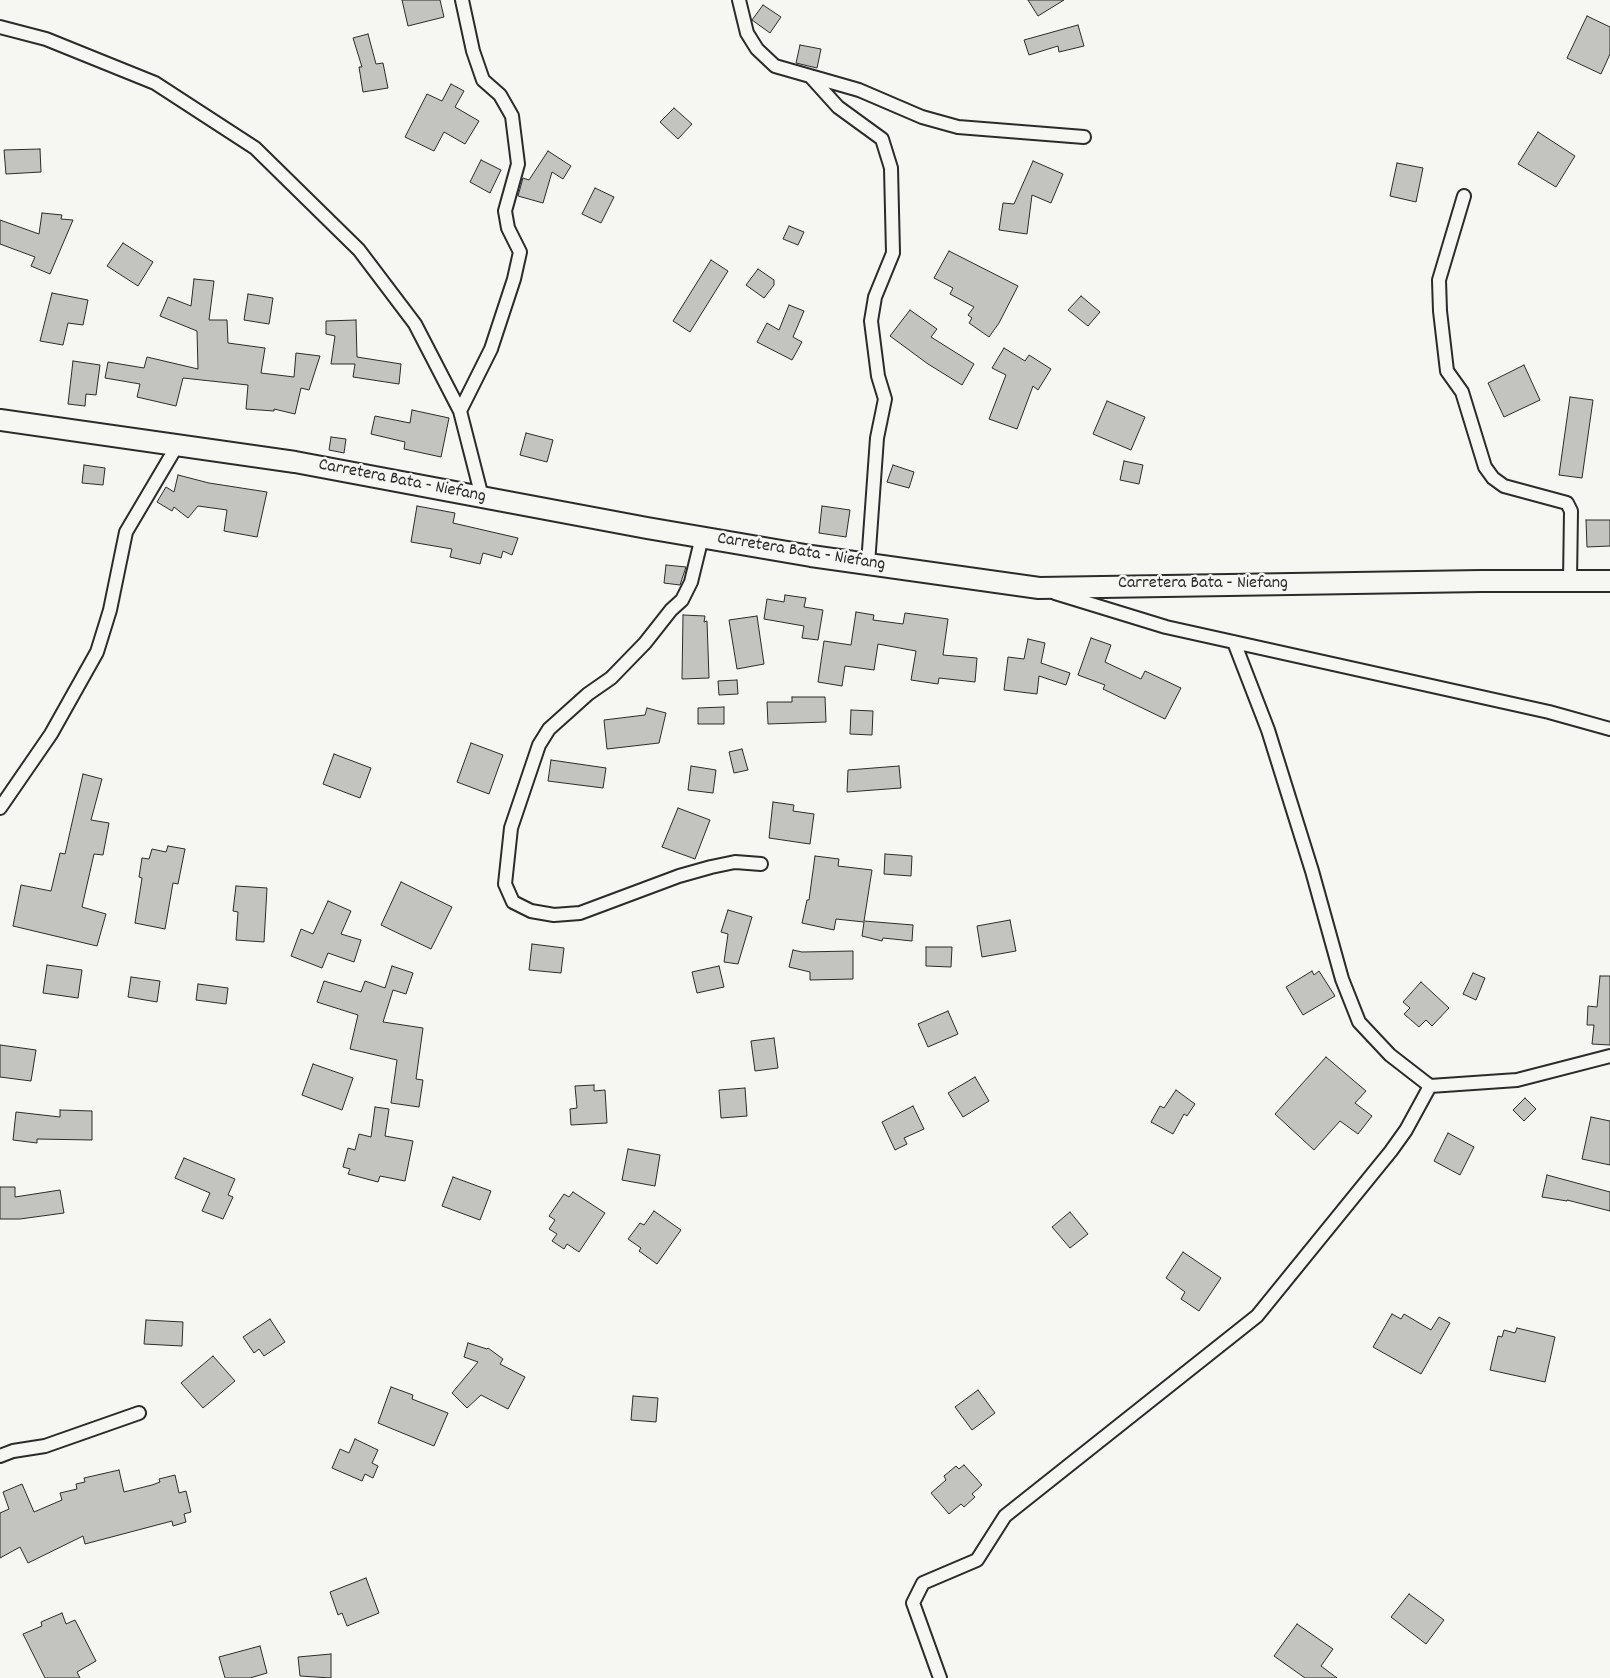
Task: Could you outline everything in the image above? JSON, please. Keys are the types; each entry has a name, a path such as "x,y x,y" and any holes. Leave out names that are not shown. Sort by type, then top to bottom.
{"main road":[{"name":"Carretera Bata - Niefang","path":"0,420 295,462 702,537 868,564 1039,588 1102,585 1610,581"}],"street":[{"path":"460,410 491,349 514,280 520,252 508,228 506,211 518,164 512,116 500,95 483,80 473,51 462,0"},
{"path":"739,0 746,32 757,49 775,66 859,90 922,117 958,127 1084,137"},
{"path":"0,27 46,39 155,83 255,148 364,257 415,324 460,410 482,497"},
{"path":"810,76 838,107 882,139 890,168 893,253 875,297 871,321 878,376 885,399 877,438 868,564"},
{"path":"1464,196 1439,280 1447,371 1462,392 1485,467 1493,478 1504,486 1567,503 1571,511 1570,581"},
{"path":"0,808 51,734 97,652 110,610 126,532 178,444"},
{"path":"702,537 691,582 682,600 671,610 645,643 612,678 588,694 548,729 539,745 511,828 505,884 513,902 531,911 554,915 580,913 679,876 711,867 735,862 761,864"},
{"path":"1039,588 1166,626 1549,712 1610,729"},
{"path":"1234,642 1268,730 1312,871 1342,980 1360,1022 1390,1056 1430,1086 1517,1080 1610,1056"},
{"path":"940,1678 913,1603 923,1583 977,1560 1004,1516 1257,1316 1406,1130 1430,1086"},
{"path":"0,1456 13,1451 45,1446 139,1413"}],"building":[{"path":"402,0 440,0 444,17 408,26"},
{"path":"1028,0 1064,0 1038,16"},
{"path":"763,5 781,17 770,33 752,20"},
{"path":"1587,16 1610,27 1610,54 1601,74 1567,58"},
{"path":"1078,25 1084,46 1059,52 1058,46 1029,55 1024,40"},
{"path":"368,34 376,64 383,63 388,88 363,92 359,67 362,67 353,38"},
{"path":"800,45 821,49 817,68 796,63"},
{"path":"451,84 464,91 455,107 479,121 465,144 444,132 434,151 405,137 427,94 442,101"},
{"path":"674,108 692,124 678,139 660,122"},
{"path":"1538,132 1575,156 1556,187 1518,164"},
{"path":"40,149 41,172 6,174 4,150"},
{"path":"548,151 571,166 563,179 552,172 543,203 518,196 523,178 529,180"},
{"path":"481,160 501,170 490,193 470,182"},
{"path":"1033,161 1063,174 1051,203 1032,195 1027,234 999,230 1003,203 1014,204"},
{"path":"1397,163 1423,168 1416,202 1390,196"},
{"path":"595,188 614,197 601,223 582,214"},
{"path":"42,213 62,215 61,219 73,220 50,274 31,266 35,257 0,244 0,220 39,234"},
{"path":"789,226 804,232 798,245 783,239"},
{"path":"123,243 153,262 138,286 107,266"},
{"path":"949,251 1018,286 999,323 989,337 969,323 972,318 968,315 974,307 950,294 953,288 934,278"},
{"path":"711,260 728,271 690,332 673,321"},
{"path":"758,269 774,280 774,285 764,298 746,285"},
{"path":"194,279 214,281 209,320 227,320 228,343 265,348 261,373 294,377 296,353 320,356 309,390 301,388 295,414 274,409 274,411 246,409 248,385 183,378 176,406 137,397 140,384 105,378 108,362 144,368 147,357 198,369 197,331 160,316 168,297 191,306"},
{"path":"52,293 88,300 83,325 68,323 63,345 40,341"},
{"path":"248,294 273,298 269,324 244,320"},
{"path":"1081,296 1100,312 1088,326 1068,310"},
{"path":"789,305 804,311 793,337 802,342 792,360 757,342 767,323 779,330"},
{"path":"910,310 937,329 931,337 974,364 962,385 928,364 890,336"},
{"path":"356,320 357,357 401,364 399,384 353,377 355,364 331,364 335,336 326,334 326,321"},
{"path":"1004,348 1025,361 1029,355 1051,369 1038,390 1033,386 1017,429 989,419 1006,375 992,368"},
{"path":"73,361 100,365 96,395 86,394 85,406 68,404"},
{"path":"1524,365 1540,400 1504,417 1488,383"},
{"path":"1570,397 1593,400 1582,478 1559,475"},
{"path":"1107,401 1145,417 1131,450 1093,434"},
{"path":"412,410 449,418 441,457 404,449 405,442 371,434 375,416 410,423"},
{"path":"526,433 553,440 547,462 520,455"},
{"path":"331,437 346,439 344,453 329,450"},
{"path":"1124,461 1143,465 1139,484 1120,480"},
{"path":"84,465 105,468 103,485 82,483"},
{"path":"893,465 914,472 909,488 887,482"},
{"path":"178,475 209,483 267,492 257,537 224,531 227,510 198,506 188,518 174,507 172,511 157,502 166,487 174,492"},
{"path":"417,506 455,513 453,523 518,538 512,555 503,551 501,558 483,553 480,564 450,557 452,549 411,542"},
{"path":"822,506 850,510 846,537 819,533"},
{"path":"1586,520 1610,520 1610,546 1587,547"},
{"path":"666,565 686,567 680,585 664,583"},
{"path":"785,595 806,598 804,607 823,610 818,640 802,638 804,626 764,619 767,599 784,602"},
{"path":"856,612 874,615 873,620 903,624 905,613 948,619 943,655 977,658 975,682 939,678 938,684 911,680 916,651 878,644 874,670 845,666 842,686 818,682 824,641 851,645"},
{"path":"683,615 705,616 704,622 707,621 709,678 682,679"},
{"path":"757,616 764,664 737,669 729,620"},
{"path":"1091,638 1111,645 1105,662 1141,679 1145,671 1181,688 1165,719 1103,689 1105,685 1078,675"},
{"path":"1028,639 1045,643 1041,663 1070,673 1066,685 1039,676 1037,694 1004,690 1008,657 1024,659"},
{"path":"737,680 738,694 719,695 718,681"},
{"path":"792,697 825,697 826,722 768,724 767,702 792,702"},
{"path":"724,707 724,724 698,724 698,708"},
{"path":"647,708 666,713 659,743 607,749 604,720 645,715"},
{"path":"851,710 873,711 872,735 850,734"},
{"path":"471,743 503,755 489,794 457,782"},
{"path":"742,749 748,770 734,773 729,752"},
{"path":"334,754 371,768 360,798 323,784"},
{"path":"551,760 606,768 603,788 548,781"},
{"path":"691,766 716,770 713,793 688,790"},
{"path":"899,766 901,788 847,792 848,770"},
{"path":"83,774 102,779 91,820 109,823 103,855 94,854 82,907 106,914 97,946 13,926 21,885 51,891 60,853 65,854"},
{"path":"773,802 794,805 793,811 814,814 810,844 769,838"},
{"path":"678,808 710,820 695,859 662,847"},
{"path":"168,846 185,849 178,884 173,883 165,929 135,923 142,878 139,877 142,858 149,859 152,849 166,852"},
{"path":"885,854 912,856 911,876 884,874"},
{"path":"815,856 839,859 838,866 872,870 864,921 913,925 912,941 883,938 882,941 862,936 864,922 836,919 834,930 802,923 807,900 809,900"},
{"path":"401,882 452,907 431,949 381,925"},
{"path":"236,886 267,888 264,942 236,940 238,912 233,911"},
{"path":"328,901 351,911 341,934 361,940 354,962 328,953 322,968 291,956 301,929 313,934"},
{"path":"728,910 752,917 738,964 724,962 728,934 721,932"},
{"path":"1010,920 1016,951 982,957 977,926"},
{"path":"532,944 564,948 561,973 529,970"},
{"path":"926,947 952,947 951,967 926,966"},
{"path":"793,950 802,952 853,951 853,979 810,980 810,972 789,967"},
{"path":"47,965 82,970 78,998 43,993"},
{"path":"392,966 413,973 406,994 393,990 383,1022 423,1028 416,1079 423,1080 419,1107 391,1103 397,1060 350,1049 358,1015 317,1002 324,981 361,992 365,981 385,988"},
{"path":"719,966 724,987 697,993 692,972"},
{"path":"1312,971 1314,975 1319,971 1335,996 1303,1015 1286,987"},
{"path":"1473,973 1485,978 1476,1000 1463,994"},
{"path":"1600,976 1610,976 1610,1045 1592,1044 1594,1025 1587,1025 1588,1006 1597,1007"},
{"path":"131,977 160,981 157,1002 128,997"},
{"path":"1421,982 1449,1008 1432,1026 1426,1020 1419,1027 1404,1014 1410,1008 1403,1002"},
{"path":"198,984 228,988 226,1004 196,1000"},
{"path":"948,1011 958,1034 928,1047 918,1024"},
{"path":"774,1038 778,1068 755,1071 751,1041"},
{"path":"0,1045 36,1050 31,1081 0,1077"},
{"path":"1326,1057 1366,1091 1355,1103 1372,1116 1358,1134 1340,1121 1314,1150 1275,1114"},
{"path":"313,1064 353,1078 342,1110 302,1095"},
{"path":"975,1077 989,1101 963,1117 948,1093"},
{"path":"594,1085 594,1091 605,1090 607,1123 571,1125 570,1109 577,1108 575,1086"},
{"path":"745,1088 747,1116 721,1118 719,1090"},
{"path":"1176,1090 1195,1104 1187,1116 1184,1114 1173,1134 1151,1122 1160,1106 1164,1108"},
{"path":"1525,1098 1536,1109 1524,1121 1513,1110"},
{"path":"913,1106 924,1129 904,1138 907,1144 895,1150 882,1122"},
{"path":"375,1107 389,1109 385,1136 413,1141 405,1181 380,1176 378,1182 348,1174 350,1169 343,1167 348,1148 355,1150 359,1134 371,1137"},
{"path":"60,1110 92,1111 92,1140 37,1139 37,1143 13,1140 16,1112 60,1117"},
{"path":"1591,1117 1610,1121 1610,1165 1582,1159"},
{"path":"1448,1133 1474,1147 1460,1175 1434,1161"},
{"path":"628,1149 660,1155 655,1186 622,1180"},
{"path":"184,1158 235,1179 228,1195 233,1197 223,1219 202,1211 210,1193 175,1178"},
{"path":"1547,1175 1610,1192 1610,1211 1567,1200 1542,1197"},
{"path":"453,1177 491,1191 480,1220 442,1206"},
{"path":"0,1187 15,1187 15,1197 60,1190 64,1213 20,1219 0,1219"},
{"path":"573,1192 605,1213 579,1252 567,1244 564,1249 552,1241 557,1234 549,1229 555,1220 549,1216 564,1194 569,1197"},
{"path":"654,1211 681,1230 657,1264 639,1251 641,1248 628,1239 640,1223 644,1225"},
{"path":"1070,1212 1088,1234 1070,1248 1052,1227"},
{"path":"1183,1252 1221,1278 1199,1311 1181,1299 1185,1292 1166,1278"},
{"path":"1392,1314 1401,1319 1404,1314 1431,1330 1439,1317 1450,1323 1421,1374 1373,1347"},
{"path":"270,1319 285,1342 264,1356 259,1349 254,1353 243,1337"},
{"path":"146,1320 183,1322 182,1346 144,1344"},
{"path":"1517,1328 1555,1337 1545,1382 1490,1370 1498,1336 1502,1337 1504,1330 1515,1333"},
{"path":"468,1343 488,1348 503,1359 500,1364 525,1377 508,1409 481,1395 467,1408 452,1393 478,1362 464,1357"},
{"path":"213,1356 235,1381 203,1408 181,1383"},
{"path":"391,1387 413,1395 412,1399 448,1413 434,1446 378,1423"},
{"path":"978,1390 995,1413 972,1430 955,1407"},
{"path":"633,1396 658,1398 656,1422 631,1420"},
{"path":"355,1439 378,1450 372,1463 378,1466 373,1478 365,1474 362,1481 332,1468 340,1449 349,1453"},
{"path":"964,1465 982,1485 972,1494 975,1497 964,1507 961,1504 949,1514 931,1493 946,1480 944,1476 956,1466 959,1469"},
{"path":"119,1470 124,1492 152,1485 160,1482 159,1479 175,1475 179,1493 186,1491 191,1512 184,1514 186,1522 173,1526 172,1521 85,1544 83,1536 28,1563 20,1547 0,1558 0,1513 9,1509 3,1492 22,1484 34,1512 62,1500 60,1493 77,1489 76,1484 85,1482 84,1478"},
{"path":"366,1578 379,1613 347,1626 342,1613 338,1615 330,1592"},
{"path":"1409,1594 1444,1620 1426,1644 1391,1617"},
{"path":"62,1613 66,1624 75,1620 96,1661 77,1672 80,1678 45,1678 23,1634 42,1626 41,1622"},
{"path":"1297,1624 1333,1649 1321,1666 1337,1678 1305,1678 1274,1656"},
{"path":"260,1646 267,1673 250,1678 225,1678 219,1657"},
{"path":"331,1654 331,1678 300,1676 298,1657"}]}
